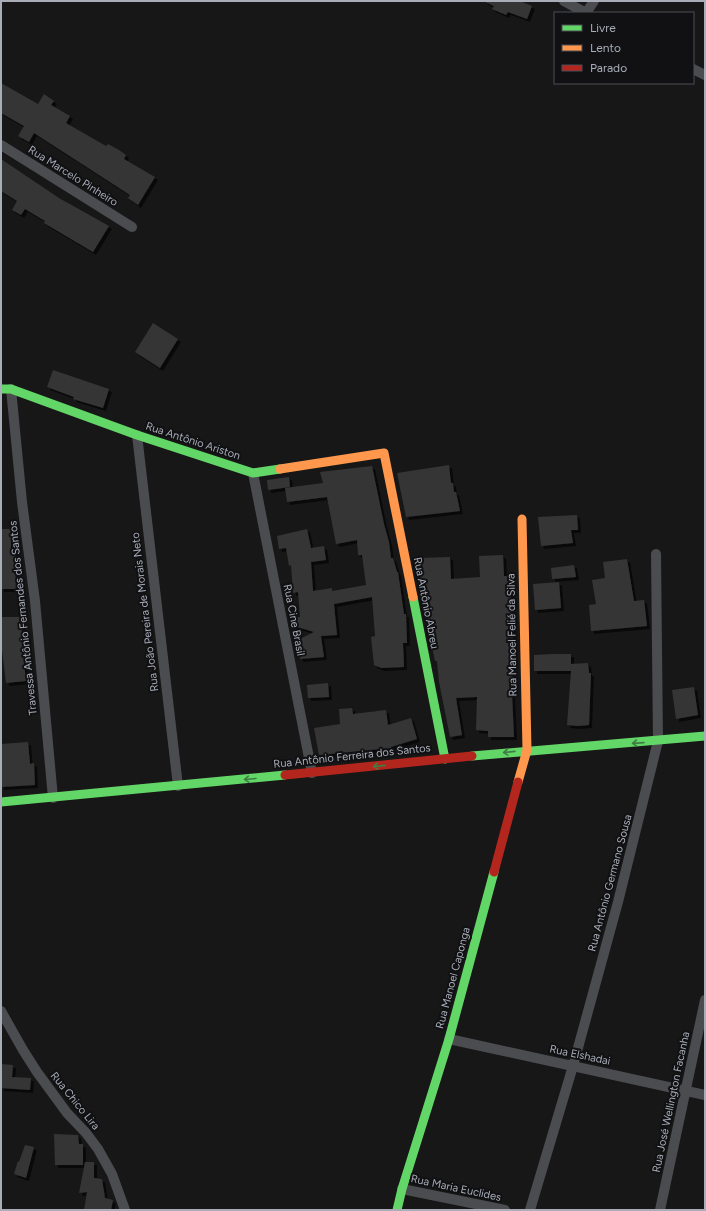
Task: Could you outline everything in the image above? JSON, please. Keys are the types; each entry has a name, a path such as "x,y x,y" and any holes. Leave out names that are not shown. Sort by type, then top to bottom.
{"street":[{"path":"564,1 584,12"},
{"path":"587,12 594,1"},
{"path":"694,70 705,75"},
{"name":"Rua Marcelo Pinheiro","path":"1,145 132,227"},
{"name":"Rua Antônio Ariston","path":"6,389 137,435 253,473 384,453"},
{"name":"Travessa Antônio Fernandes dos Santos","path":"6,389 35,601 53,798"},
{"name":"Rua João Pereira de Morais Neto","path":"137,435 178,786"},
{"name":"Rua Antônio Abreu","path":"384,453 445,758"},
{"name":"Rua Cine Brasil","path":"253,473 312,773"},
{"name":"Rua Manoel Felié da Silva","path":"522,519 526,750"},
{"name":"Rua Antônio Germano Sousa","path":"530,1210 573,1066 618,902 658,741 656,554"},
{"name":"Rua Antônio Ferreira dos Santos","path":"1,802 312,773 526,750 658,741 705,736"},
{"name":"Rua Manoel Caponga","path":"397,1210 402,1189 449,1039 526,750"},
{"name":"Rua José Wellington Facanha","path":"660,1210 705,1000"},
{"name":"Rua Chico Lira","path":"1,1010 37,1072 67,1113 86,1133 98,1149 112,1174 125,1210"},
{"name":"Rua Elshadai","path":"449,1039 705,1095"},
{"name":"Rua Maria Euclides","path":"402,1189 505,1210"}],"building":[{"path":"483,1 520,1 532,6 527,19 508,12 506,15 492,9 494,6"},
{"path":"1,83 38,104 44,94 54,101 51,105 70,116 66,123 106,146 108,144 119,150 126,155 124,159 155,177 138,205 128,198 130,195 34,133 29,142 18,136 24,126 1,113"},
{"path":"1,159 59,198 109,226 93,252 44,223 45,221 25,209 21,215 12,210 17,201 1,191"},
{"path":"153,323 178,339 160,368 135,352"},
{"path":"53,370 109,389 103,408 73,399 74,397 47,387"},
{"path":"449,465 451,483 453,483 454,492 456,492 460,511 406,517 397,473"},
{"path":"372,466 389,542 391,558 393,558 398,572 404,614 406,614 407,643 403,643 404,667 381,668 374,665 371,637 375,636 372,597 334,604 337,635 321,636 324,657 300,659 298,640 314,632 294,626 293,618 300,617 298,592 293,593 291,565 289,566 286,548 279,549 277,536 307,529 311,548 324,546 326,560 311,562 313,591 332,588 332,591 366,585 362,555 358,555 357,540 336,544 327,497 287,502 285,488 323,483 320,472"},
{"path":"289,477 290,487 268,490 267,480"},
{"path":"577,515 578,530 571,530 573,543 541,546 538,517"},
{"path":"1,529 11,529 11,550 16,550 16,589 1,589"},
{"path":"503,555 504,576 511,576 514,648 512,648 512,693 514,737 488,737 488,731 476,730 477,697 456,698 462,735 450,737 439,682 437,661 435,661 427,623 427,614 425,614 425,604 423,604 419,558 450,557 451,579 480,577 479,556"},
{"path":"627,559 634,601 644,600 647,626 591,631 589,605 596,604 592,580 605,578 603,562"},
{"path":"574,565 576,577 552,579 551,568"},
{"path":"559,582 561,608 535,610 533,584"},
{"path":"1,617 22,617 22,641 26,681 6,683 1,641"},
{"path":"571,654 571,664 588,663 589,673 591,673 589,725 567,725 571,671 534,671 534,655"},
{"path":"328,683 329,697 308,698 307,685"},
{"path":"694,687 698,715 676,719 672,690"},
{"path":"352,708 353,714 386,710 388,725 411,718 417,739 391,748 319,755 314,728 340,724 339,709"},
{"path":"28,742 30,764 34,763 35,785 1,787 1,744"},
{"path":"1,1064 13,1065 12,1077 31,1078 30,1090 1,1088"},
{"path":"54,1134 78,1135 79,1144 83,1144 83,1165 55,1165"},
{"path":"25,1145 34,1147 26,1178 14,1174"},
{"path":"85,1162 94,1162 94,1178 102,1179 105,1198 113,1200 111,1210 84,1210 87,1192 79,1193"}],"traffic: fast":[{"path":"1,389 11,389 137,435 253,473 280,469"},
{"path":"413,597 445,759"},
{"path":"472,756 705,736"},
{"path":"1,802 285,775"},
{"path":"397,1210 402,1189 449,1039 494,872"}],"traffic: slow":[{"path":"280,469 384,453 413,597"},
{"path":"518,782 527,750 522,519"}],"traffic: jam":[{"path":"285,775 472,756"},
{"path":"494,872 518,782"}]}
